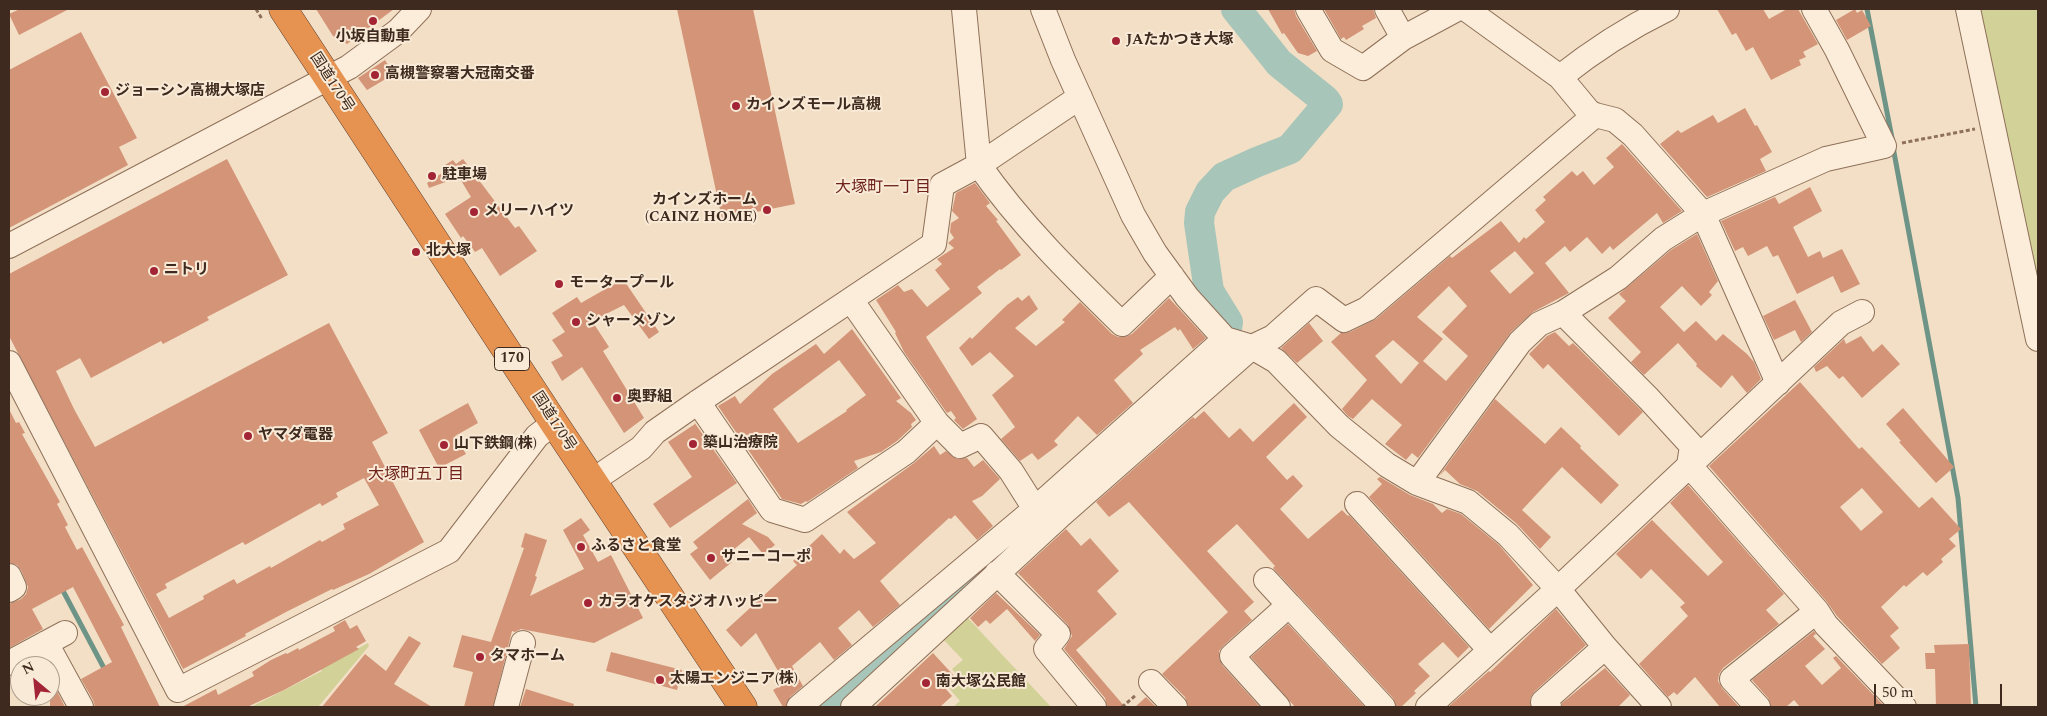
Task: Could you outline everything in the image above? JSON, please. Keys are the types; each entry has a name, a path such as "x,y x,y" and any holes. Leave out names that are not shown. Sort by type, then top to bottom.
{"highway":[{"name":"国道170号","path":"283,9 592,481 743,707"}],"street":[{"path":"9,246 349,67 388,40 419,9"},
{"path":"964,9 979,165 992,184 1049,252 1122,324 1172,276"},
{"path":"1043,9 1133,215 1155,254 1187,297 1225,339 1252,347 1276,360 1339,426 1386,465 1417,482 1468,502 1508,535 1558,588 1653,705"},
{"path":"1308,9 1332,50 1363,68 1403,38 1457,9"},
{"path":"1386,9 1403,38"},
{"path":"1466,9 1560,77 1589,112 1615,120 1633,135 1703,214 1778,383"},
{"path":"1560,77 1589,54 1630,27 1667,9"},
{"path":"1417,482 1520,342 1538,324 1563,313 1618,278 1663,239 1703,214 1826,159 1884,146 1837,50 1814,9"},
{"path":"1968,9 2038,339"},
{"path":"592,481 641,448 655,432 698,402 934,244 942,185 979,165 1080,97"},
{"path":"853,707 1062,514 1252,347 1273,338 1316,299 1344,320 1367,309 1595,115"},
{"path":"851,300 937,423 960,446 981,436 1011,471 1035,509"},
{"path":"1443,703 1490,650 1841,323 1862,312"},
{"path":"1563,313 1649,399 1692,446 1689,465"},
{"path":"799,707 1035,509 1225,339"},
{"path":"9,363 183,698 449,551 537,436 554,423"},
{"path":"698,402 772,510 805,520 906,452 937,423"},
{"path":"1689,465 1817,611 1826,625 1904,707"},
{"path":"1358,504 1490,650"},
{"path":"997,573 1058,634 1046,648 1094,707"},
{"path":"9,576 14,587 9,590"},
{"path":"1266,580 1383,707"},
{"path":"1278,707 1232,656 1289,605"},
{"path":"1758,707 1732,679 1817,611"},
{"path":"9,663 56,638 81,707"},
{"path":"506,707 523,643"},
{"path":"1548,707 1543,702 1605,648"},
{"path":"1151,682 1175,707"}],"path":[{"path":"1884,146 1993,126"}],"green space":[{"path":"1980,9 2038,9 2038,282"},
{"path":"966,616 1051,707 953,707 960,701 948,687 959,677 952,669 963,660 942,638"},
{"path":"368,643 369,646 318,707 251,707 322,671 321,669"}],"building":[{"path":"20,9 69,9 19,35 9,14"},
{"path":"316,9 394,9 347,44 333,36"},
{"name":"カインズモール高槻","path":"677,9 753,9 795,204 722,219"},
{"path":"1268,9 1294,9 1296,16 1317,51 1308,56 1298,53 1284,33 1282,34"},
{"path":"1324,9 1373,9 1376,18 1362,26 1364,29 1346,40 1344,37 1341,39"},
{"path":"1717,9 1763,9 1769,19 1787,9 1798,9 1818,44 1803,52 1806,57 1799,60 1801,65 1771,80 1753,47 1746,51 1736,33 1732,35"},
{"path":"1855,9 1857,13 1862,10 1871,26 1847,40 1836,20"},
{"path":"81,32 137,138 119,147 128,165 9,228 9,70"},
{"name":"高槻警察署大冠南交番","path":"385,60 394,74 367,90 358,78"},
{"path":"1745,108 1772,152 1760,159 1766,171 1707,197 1660,144 1678,130 1681,133 1713,115 1718,123"},
{"path":"1622,144 1682,211 1663,223 1657,213 1613,250 1610,246 1602,254 1587,237 1570,252 1565,246 1545,263 1569,293 1533,312 1511,332 1418,458 1412,453 1406,460 1385,444 1402,425 1372,399 1353,419 1348,416 1342,409 1367,380 1331,342 1341,333 1350,332 1376,319 1450,256 1452,258 1501,221 1519,243 1524,237 1526,239 1545,222 1535,210 1546,200 1543,197 1572,171 1577,176 1583,171 1594,185 1614,167 1606,158","holes":["1515,251 1534,273 1510,294 1490,271","1449,286 1467,306 1442,332 1468,356 1446,381 1423,361 1443,339 1417,317","1393,340 1419,363 1401,384 1375,356"]},
{"path":"227,159 288,275 207,317 209,320 163,344 161,341 91,378 80,358 56,371 74,409 95,447 329,323 388,433 372,442 424,542 369,574 332,589 286,612 245,634 246,636 183,669 9,336 9,274","holes":["364,478 379,505 343,524 345,529 322,542 320,540 271,568 270,566 237,584 234,579 203,596 204,599 169,618 156,594 167,588 165,584 243,542 245,545 320,503 322,506 338,497 336,493"]},
{"path":"463,159 515,228 519,226 537,251 500,276 482,248 475,252 463,236 461,238 445,214 471,197 459,177 429,188 427,183 445,171 442,167 453,160 456,164"},
{"path":"975,183 990,203 986,206 998,220 996,221 1021,255 977,287 982,293 926,337 977,419 963,429 954,420 956,418 951,411 947,413 904,352 896,332 876,300 898,285 904,292 912,289 927,307 950,289 935,270 942,264 937,259 954,248 948,243 954,238 950,232 951,223 959,218 952,211 956,193"},
{"path":"1810,187 1822,211 1793,227 1808,257 1820,251 1823,258 1842,249 1860,284 1841,293 1833,276 1797,294 1778,255 1773,257 1767,246 1748,256 1743,247 1735,251 1721,221 1775,197 1779,204"},
{"path":"1697,234 1718,281 1709,292 1712,295 1701,306 1682,286 1660,307 1684,332 1696,321 1716,341 1723,334 1747,354 1754,362 1761,379 1747,393 1732,375 1721,388 1696,366 1697,364 1678,343 1644,375 1631,362 1641,352 1608,318 1626,301 1619,294 1671,250"},
{"path":"623,279 659,332 649,339 624,305 592,321 609,347 603,351 644,418 624,433 582,367 562,381 551,362 563,356 552,340 565,332 552,313 577,297 581,303"},
{"path":"1029,295 1038,309 1015,328 1036,346 1065,322 1062,320 1080,302 1112,334 1118,337 1125,337 1132,334 1169,298 1206,338 1193,349 1180,329 1178,331 1175,327 1140,350 1143,354 1114,380 1133,403 1097,435 1078,416 1054,441 1058,445 1038,460 1032,453 1020,461 1001,439 1015,427 992,395 1014,376 990,352 972,366 959,348 970,337 972,339 1007,305 1018,297 1022,301"},
{"path":"1795,300 1812,332 1801,342 1795,330 1774,340 1763,316"},
{"path":"1309,323 1323,341 1297,363 1281,348"},
{"path":"852,329 901,398 896,401 911,413 916,420 911,424 912,427 897,441 881,452 854,461 858,468 807,502 801,504 782,499 718,406 735,396 740,404 772,374 816,344 824,354","holes":["839,360 866,395 847,411 798,443 773,409"]},
{"path":"1555,332 1569,346 1573,343 1643,412 1619,436 1548,364 1543,369 1529,354 1547,336"},
{"path":"1861,336 1873,352 1882,344 1900,364 1862,398 1843,376 1839,379 1827,366 1816,372 1814,367 1844,339 1846,344"},
{"path":"1800,382 1859,449 1862,447 1919,508 1932,497 1961,529 1949,539 1956,546 1941,559 1943,562 1927,576 1923,572 1906,587 1904,585 1881,607 1899,628 1890,636 1900,648 1882,664 1837,616 1709,466","holes":["1862,488 1883,512 1861,531 1840,507"]},
{"path":"1495,399 1545,444 1561,427 1619,485 1601,504 1562,467 1522,510 1551,537 1540,549 1517,524 1477,491 1460,484 1445,470 1439,476"},
{"name":"山下鉄鋼(株)","path":"468,403 478,423 455,436 466,454 439,468 419,430"},
{"path":"1294,403 1307,417 1266,457 1287,480 1293,475 1303,486 1280,509 1308,539 1342,510 1349,515 1469,647 1458,658 1443,642 1418,664 1430,676 1401,707 1396,707 1393,698 1273,568 1275,566 1237,524 1207,551 1254,602 1244,611 1252,620 1223,646 1219,651 1219,658 1222,665 1260,707 1188,707 1185,697 1162,674 1228,612 1129,502 1109,517 1096,502 1193,417 1195,419 1204,411 1229,438 1240,428 1253,442"},
{"path":"1903,408 1954,467 1936,483 1899,442 1901,441 1886,424"},
{"path":"9,409 16,423 19,422 25,433 22,434 60,502 57,504 68,525 65,527 77,550 82,547 124,625 121,627 160,707 95,707 81,679 112,662 73,587 32,609 43,629 9,648 9,604 21,599 26,594 28,587 21,570 17,565 9,563"},
{"path":"694,422 737,483 670,528 653,504 692,477 668,442 695,424"},
{"path":"934,446 940,455 946,451 957,459 967,458 974,467 983,460 1000,479 982,496 972,501 993,526 977,540 955,515 951,519 949,518 880,581 900,605 873,627 859,610 838,628 852,645 834,660 820,642 792,666 803,686 790,697 786,707 783,707 773,690 785,683 756,633 741,647 726,630 797,565 793,561 822,534 840,554 844,549 854,559 876,543 847,512"},
{"path":"1380,477 1410,495 1433,504 1442,513 1447,509 1461,514 1499,545 1533,585 1489,629 1369,497 1382,484 1377,479"},
{"path":"1688,485 1784,594 1766,610 1779,624 1723,668 1719,674 1718,681 1722,688 1739,707 1720,707 1695,677 1677,695 1674,692 1668,697 1639,664 1688,616 1680,607 1685,603 1651,569 1641,579 1616,554 1652,520 1708,576 1723,562 1670,503"},
{"path":"748,499 757,513 742,524 768,537 775,545 763,554 749,537 727,555 732,562 710,580 690,554 698,548 693,542"},
{"path":"581,518 590,530 583,535 598,562 611,555 643,618 594,643 521,629 515,632 512,631 493,707 464,707 473,672 453,667 462,635 491,642 524,548 521,547 525,533 547,540 530,596 584,569 563,530"},
{"path":"1066,529 1081,546 1090,538 1119,571 1097,591 1117,614 1076,650 1125,707 1107,707 1105,698 1064,649 1072,636 1068,625 1018,573"},
{"path":"996,593 1040,635 1035,641 1007,609 990,624 986,620 978,627 970,618"},
{"path":"1556,609 1586,645 1534,692 1530,699 1531,707 1448,707 1490,672"},
{"path":"345,620 350,629 357,625 366,641 356,647 359,649 284,690 247,707 182,707 216,689 218,695 254,676 252,672 271,660 298,648 299,650 335,631 333,627"},
{"path":"1288,624 1365,707 1295,707 1251,657"},
{"path":"1814,631 1816,634 1813,636 1825,649 1805,666 1822,685 1841,668 1833,658 1836,656 1885,707 1800,707 1794,700 1786,707 1771,707 1768,698 1752,680"},
{"path":"409,636 421,643 394,684 432,707 322,707 365,654 386,671"},
{"path":"1969,644 1971,707 1936,707 1935,669 1926,669 1925,653 1935,653 1934,645"},
{"name":"太陽エンジニア(株)","path":"611,652 682,670 677,690 606,671"},
{"name":"南大塚公民館","path":"933,653 956,678 945,688 952,696 940,707 875,707"},
{"path":"1605,668 1630,695 1618,707 1562,707 1562,703"},
{"path":"526,689 574,704 573,707 520,707"},
{"path":"60,697 65,707 50,707 60,706"},
{"path":"1146,697 1156,707 1135,707"}],"waterway":[{"path":"1216,361 1222,356 1228,322 1209,291 1199,223 1200,212 1210,192 1224,177 1290,149 1328,104 1279,63 1236,9"},
{"path":"1867,9 1892,138"},
{"path":"1893,147 1958,498 1976,707"},
{"path":"831,707 1027,531"},
{"path":"61,587 106,672"}],"place":[{"name":"小坂自動車","path":"373,21"},
{"name":"JAたかつき大塚","path":"1116,41"},
{"name":"高槻警察署大冠南交番","path":"375,75"},
{"name":"ジョーシン高槻大塚店","path":"105,92"},
{"name":"カインズモール高槻","path":"736,106"},
{"name":"駐車場","path":"432,176"},
{"name":"カインズホーム (CAINZ HOME)","path":"767,210"},
{"name":"メリーハイツ","path":"474,212"},
{"name":"北大塚","path":"416,252"},
{"name":"ニトリ","path":"154,271"},
{"name":"モータープール","path":"559,284"},
{"name":"シャーメゾン","path":"576,322"},
{"name":"奥野組","path":"617,398"},
{"name":"ヤマダ電器","path":"248,436"},
{"name":"築山治療院","path":"693,444"},
{"name":"山下鉄鋼(株)","path":"444,445"},
{"name":"ふるさと食堂","path":"581,547"},
{"name":"サニーコーポ","path":"711,558"},
{"name":"カラオケスタジオハッピー","path":"588,603"},
{"name":"タマホーム","path":"480,657"},
{"name":"太陽エンジニア(株)","path":"660,680"},
{"name":"南大塚公民館","path":"926,683"}],"district":[{"name":"大塚町一丁目","path":"883,189"},
{"name":"大塚町五丁目","path":"416,476"}]}
